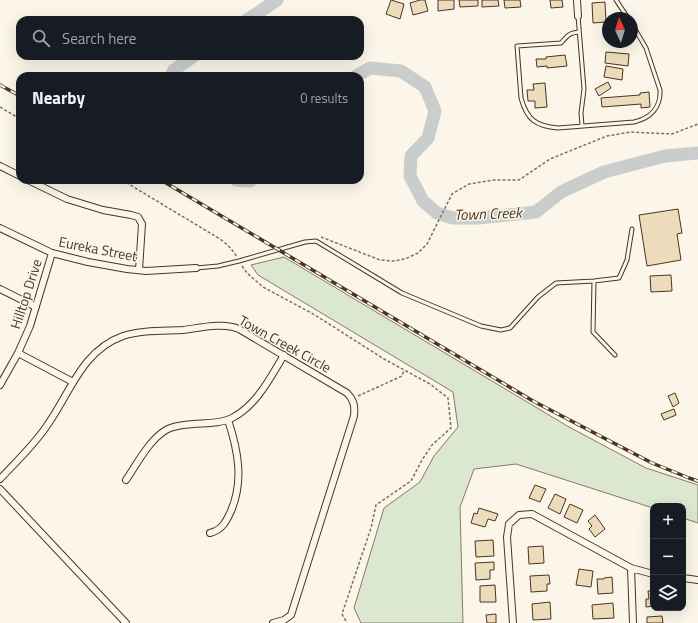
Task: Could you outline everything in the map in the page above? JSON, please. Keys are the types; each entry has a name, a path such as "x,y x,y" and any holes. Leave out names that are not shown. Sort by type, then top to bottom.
{"street":[{"path":"577,0 578,16"},
{"path":"0,166 16,174"},
{"path":"36,184 67,199 103,210 138,217 142,224 139,270"},
{"name":"Eureka Street","path":"0,228 52,253 88,262 146,271 196,268"},
{"name":"Hilltop Drive","path":"0,385 18,353 30,326 52,253"},
{"path":"0,289 36,306"},
{"name":"Town Creek Circle","path":"0,479 46,428 85,364 102,347 134,333 229,326 239,329 343,390 352,399"},
{"path":"18,353 73,382"},
{"path":"126,480 147,449 160,434 166,430 175,426 228,420 244,410 262,391 284,356"},
{"path":"273,623 288,618 293,610 354,416 354,405 352,399"},
{"path":"210,533 218,530 224,524 233,506 238,487 238,455 228,420"},
{"path":"0,489 126,623"},
{"path":"513,623 507,537 509,524 519,515 532,514 631,568 650,573"},
{"path":"631,568 633,623"},
{"path":"686,578 698,580"}],"lane":[{"path":"616,0 624,12"},
{"path":"578,16 584,89 581,113 582,126"},
{"path":"579,32 570,33 561,43 518,46 521,98 526,113 532,120 539,124 558,128 634,122 640,121 651,115 659,103 660,90 649,55 638,34"},
{"path":"196,268 218,266 305,242 316,241 402,292 481,326 501,330 510,328 538,297 556,283 619,278 627,260 632,229"},
{"path":"594,281 593,332 615,355"}],"path":[{"path":"0,107 16,117"},
{"path":"318,237 380,260 393,261 405,259 418,253 427,244 452,194 469,184 494,180 520,180 550,159 607,136 631,132 672,134 698,124"},
{"path":"352,399 402,376 404,370"}],"green space":[{"path":"284,257 569,427 646,468 698,485 698,523 686,519 686,503 650,503 650,507 516,464 474,469 460,507 463,623 361,623 354,608 384,508 420,482 434,456 458,427 453,392 258,275 251,265"}],"building":[{"path":"391,0 404,4 400,19 386,14"},
{"path":"425,0 428,11 413,15 410,3"},
{"path":"438,0 454,0 454,9 438,11"},
{"path":"459,0 478,0 478,6 460,7"},
{"path":"482,0 498,0 499,6 482,7"},
{"path":"504,0 520,0 521,7 505,8"},
{"path":"550,0 562,0 563,7 551,8"},
{"path":"605,2 606,12 602,12 602,22 593,23 592,3"},
{"path":"606,52 629,54 628,66 605,63"},
{"path":"565,55 567,66 547,68 547,66 537,67 536,59 546,59 546,57"},
{"path":"606,66 623,69 622,80 604,77"},
{"path":"608,82 611,88 599,96 595,89"},
{"path":"545,83 547,107 535,108 535,101 528,101 527,90 534,90 533,84"},
{"path":"649,92 650,107 641,108 641,104 602,107 601,98 640,95 640,93"},
{"path":"678,209 682,233 677,234 681,260 647,266 639,215"},
{"path":"671,275 672,291 651,292 650,276"},
{"path":"675,393 679,403 673,407 668,396"},
{"path":"674,409 676,415 664,420 661,414"},
{"path":"535,485 546,489 540,502 529,498"},
{"path":"555,494 566,499 560,514 548,508"},
{"path":"570,504 583,510 577,523 564,517"},
{"path":"479,508 498,514 495,521 488,519 485,527 471,523 474,513 477,514"},
{"path":"595,515 605,529 595,537 589,529 592,526 588,521"},
{"path":"493,540 494,556 476,557 475,541"},
{"path":"543,546 544,563 529,564 528,547"},
{"path":"494,562 494,570 490,570 490,579 476,580 475,563"},
{"path":"579,569 593,571 591,587 576,585"},
{"path":"549,575 550,584 547,584 547,591 531,592 530,576"},
{"path":"612,577 613,593 598,594 597,579"},
{"path":"495,585 496,602 480,602 480,586"},
{"path":"648,591 650,591 650,606 646,607 646,599 649,599"},
{"path":"550,602 551,619 533,620 532,604"},
{"path":"613,603 614,618 593,619 592,605"},
{"path":"496,614 496,623 487,623 486,615"},
{"path":"662,616 663,623 647,623 647,617"}],"waterway":[{"name":"Town Creek","path":"253,16 277,0"},
{"name":"Town Creek","path":"173,72 188,60"},
{"name":"Town Creek","path":"363,72 370,68 401,71 425,87 435,111 428,138 411,156 410,176 423,201 437,213 453,218 479,218 536,212 561,192 604,172 665,156 698,153"}],"railway":[{"path":"0,85 16,94"},
{"path":"168,184 533,401 652,463 698,481"}]}
